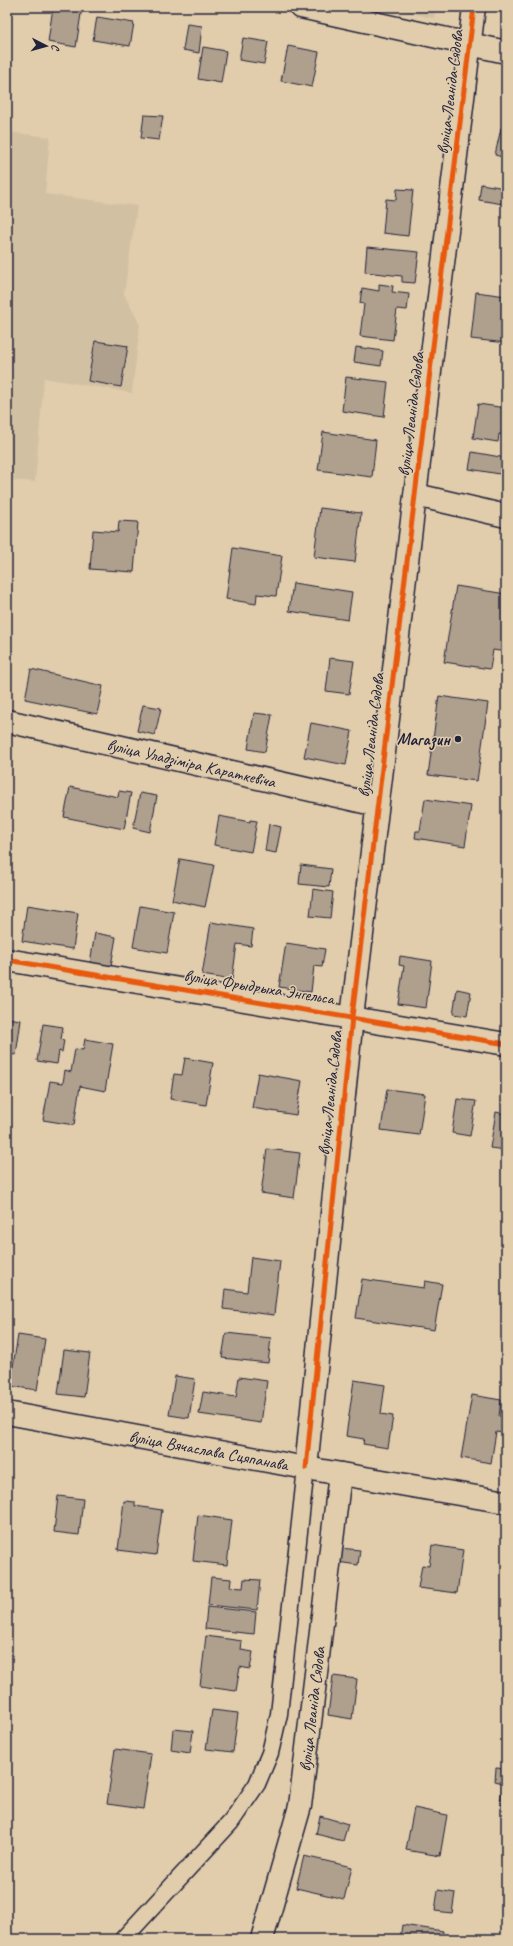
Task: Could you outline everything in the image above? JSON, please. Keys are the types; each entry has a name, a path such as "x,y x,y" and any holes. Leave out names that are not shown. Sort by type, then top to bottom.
{"street":[{"path":"301,7 506,52"},
{"name":"вуліца Леаніда Сядова","path":"306,1468 352,1017 474,7"},
{"path":"416,495 506,516"},
{"name":"вуліца Уладзіміра Караткевіча","path":"7,721 377,805"},
{"name":"вуліца Фрыдрыха Энгельса","path":"7,960 506,1044"},
{"name":"вуліца Вячаслава Сцяпанава","path":"7,1413 306,1468 506,1502"},
{"name":"вуліца Леаніда Сядова","path":"262,1939 300,1806 340,1474"}],"lane":[{"path":"123,1939 231,1822 257,1784 270,1753 279,1714 306,1468"}],"shaded area":[{"path":"381,7 436,7 434,18"},
{"path":"7,132 50,137 45,194 137,206 124,294 140,325 132,393 44,378 35,482 7,480"}],"building":[{"path":"7,7 10,7 8,22 7,22"},
{"path":"53,7 82,7 76,47 48,42"},
{"path":"97,17 134,23 130,46 93,40"},
{"path":"187,24 202,26 199,53 183,50"},
{"path":"243,38 268,42 264,64 239,60"},
{"path":"288,46 319,52 312,87 281,81"},
{"path":"203,47 226,51 221,83 198,79"},
{"path":"144,115 163,116 159,140 141,138"},
{"path":"501,128 506,129 506,158 495,155"},
{"path":"481,184 505,188 503,204 479,200"},
{"path":"397,189 413,190 408,236 383,233 386,199 396,200"},
{"path":"367,247 419,252 415,283 402,282 402,276 365,272"},
{"path":"379,284 393,286 392,292 409,294 407,310 397,309 393,340 360,336 364,304 360,303 362,288 379,291"},
{"path":"476,292 506,296 506,343 471,339"},
{"path":"95,341 128,346 121,387 88,381"},
{"path":"356,347 383,351 381,366 354,362"},
{"path":"346,377 388,382 384,417 342,411"},
{"path":"478,404 506,408 506,435 499,434 498,442 473,438"},
{"path":"323,432 376,440 372,477 318,470"},
{"path":"472,452 506,458 506,475 469,469"},
{"path":"320,508 361,513 355,562 314,557"},
{"path":"119,521 138,522 134,572 90,569 93,530 118,532"},
{"path":"233,548 282,556 276,596 257,594 256,604 226,599"},
{"path":"293,583 352,592 348,620 289,611"},
{"path":"456,586 506,594 506,652 493,650 490,669 444,662"},
{"path":"330,658 354,661 349,694 326,691"},
{"path":"31,669 103,686 97,714 25,699"},
{"name":"Магазин","path":"439,696 488,703 477,781 428,775"},
{"path":"143,705 161,708 155,735 137,731"},
{"path":"254,713 272,715 265,752 248,749"},
{"path":"311,723 352,731 346,765 304,757"},
{"path":"70,787 118,797 119,791 131,793 124,829 64,817"},
{"path":"140,793 157,796 150,832 133,828"},
{"path":"425,799 471,806 465,846 415,838 416,831 420,831"},
{"path":"219,816 250,822 250,820 257,821 251,852 214,845"},
{"path":"269,824 281,827 276,853 265,851"},
{"path":"180,859 214,865 205,907 172,900"},
{"path":"301,865 331,869 329,887 299,884"},
{"path":"313,889 333,892 330,918 310,916"},
{"path":"27,905 78,913 73,949 22,941"},
{"path":"140,906 174,912 167,953 133,947"},
{"path":"211,922 253,929 251,946 237,944 232,980 202,975"},
{"path":"95,933 116,937 111,966 90,963"},
{"path":"286,943 325,949 322,967 314,966 311,992 279,987"},
{"path":"400,956 432,961 426,1008 398,1004 404,966 399,965"},
{"path":"457,989 471,992 467,1016 453,1014"},
{"path":"7,1018 21,1020 16,1055 7,1054"},
{"path":"43,1024 63,1027 61,1039 64,1040 62,1052 59,1051 57,1064 37,1061"},
{"path":"85,1039 113,1044 105,1091 80,1086 74,1125 43,1120 50,1081 63,1083 65,1070 71,1072 75,1049 83,1050"},
{"path":"185,1058 213,1063 206,1105 170,1099 174,1074 182,1075"},
{"path":"258,1073 302,1081 296,1115 252,1108"},
{"path":"387,1089 425,1094 419,1135 381,1130"},
{"path":"457,1099 476,1101 470,1136 452,1133"},
{"path":"496,1112 506,1114 506,1150 490,1148"},
{"path":"267,1149 300,1153 294,1198 261,1193"},
{"path":"251,1257 280,1261 274,1315 223,1309 225,1289 247,1292"},
{"path":"362,1279 424,1288 425,1281 442,1284 434,1330 356,1318"},
{"path":"226,1333 271,1338 268,1363 222,1358"},
{"path":"18,1335 45,1339 37,1390 10,1386"},
{"path":"64,1350 90,1353 84,1397 58,1394"},
{"path":"175,1376 195,1379 189,1418 169,1415"},
{"path":"239,1377 267,1381 261,1423 199,1414 203,1392 236,1397"},
{"path":"354,1380 385,1385 381,1414 393,1416 388,1448 363,1444 364,1439 346,1436"},
{"path":"472,1395 501,1400 499,1416 505,1417 503,1433 496,1432 491,1463 461,1458"},
{"path":"58,1496 83,1499 79,1535 54,1532"},
{"path":"124,1501 135,1502 135,1506 162,1510 156,1555 118,1550"},
{"path":"198,1515 232,1520 227,1565 193,1561"},
{"path":"432,1545 463,1550 457,1593 418,1588 422,1565 429,1566"},
{"path":"339,1548 360,1550 358,1565 337,1562"},
{"path":"211,1577 231,1579 230,1587 243,1588 244,1579 260,1580 257,1610 208,1605"},
{"path":"207,1607 256,1612 254,1634 205,1629"},
{"path":"206,1636 242,1641 241,1650 253,1652 250,1669 240,1667 236,1691 200,1686"},
{"path":"333,1676 357,1679 352,1719 328,1715"},
{"path":"212,1710 238,1713 233,1752 206,1749"},
{"path":"173,1729 193,1731 190,1753 171,1750"},
{"path":"115,1749 151,1754 143,1809 107,1804"},
{"path":"496,1768 506,1769 506,1805 500,1804 503,1783 495,1781"},
{"path":"414,1808 447,1815 440,1856 406,1850"},
{"path":"320,1816 348,1824 343,1841 316,1834"},
{"path":"304,1856 352,1867 344,1899 296,1888"},
{"path":"438,1890 455,1893 452,1913 435,1911"},
{"path":"402,1925 443,1931 442,1939 400,1939"}],"cycle path":[{"path":"306,1468 352,1017 474,7"},
{"path":"7,960 506,1044"}],"place":[{"name":"Магазин","path":"458,739"}]}
